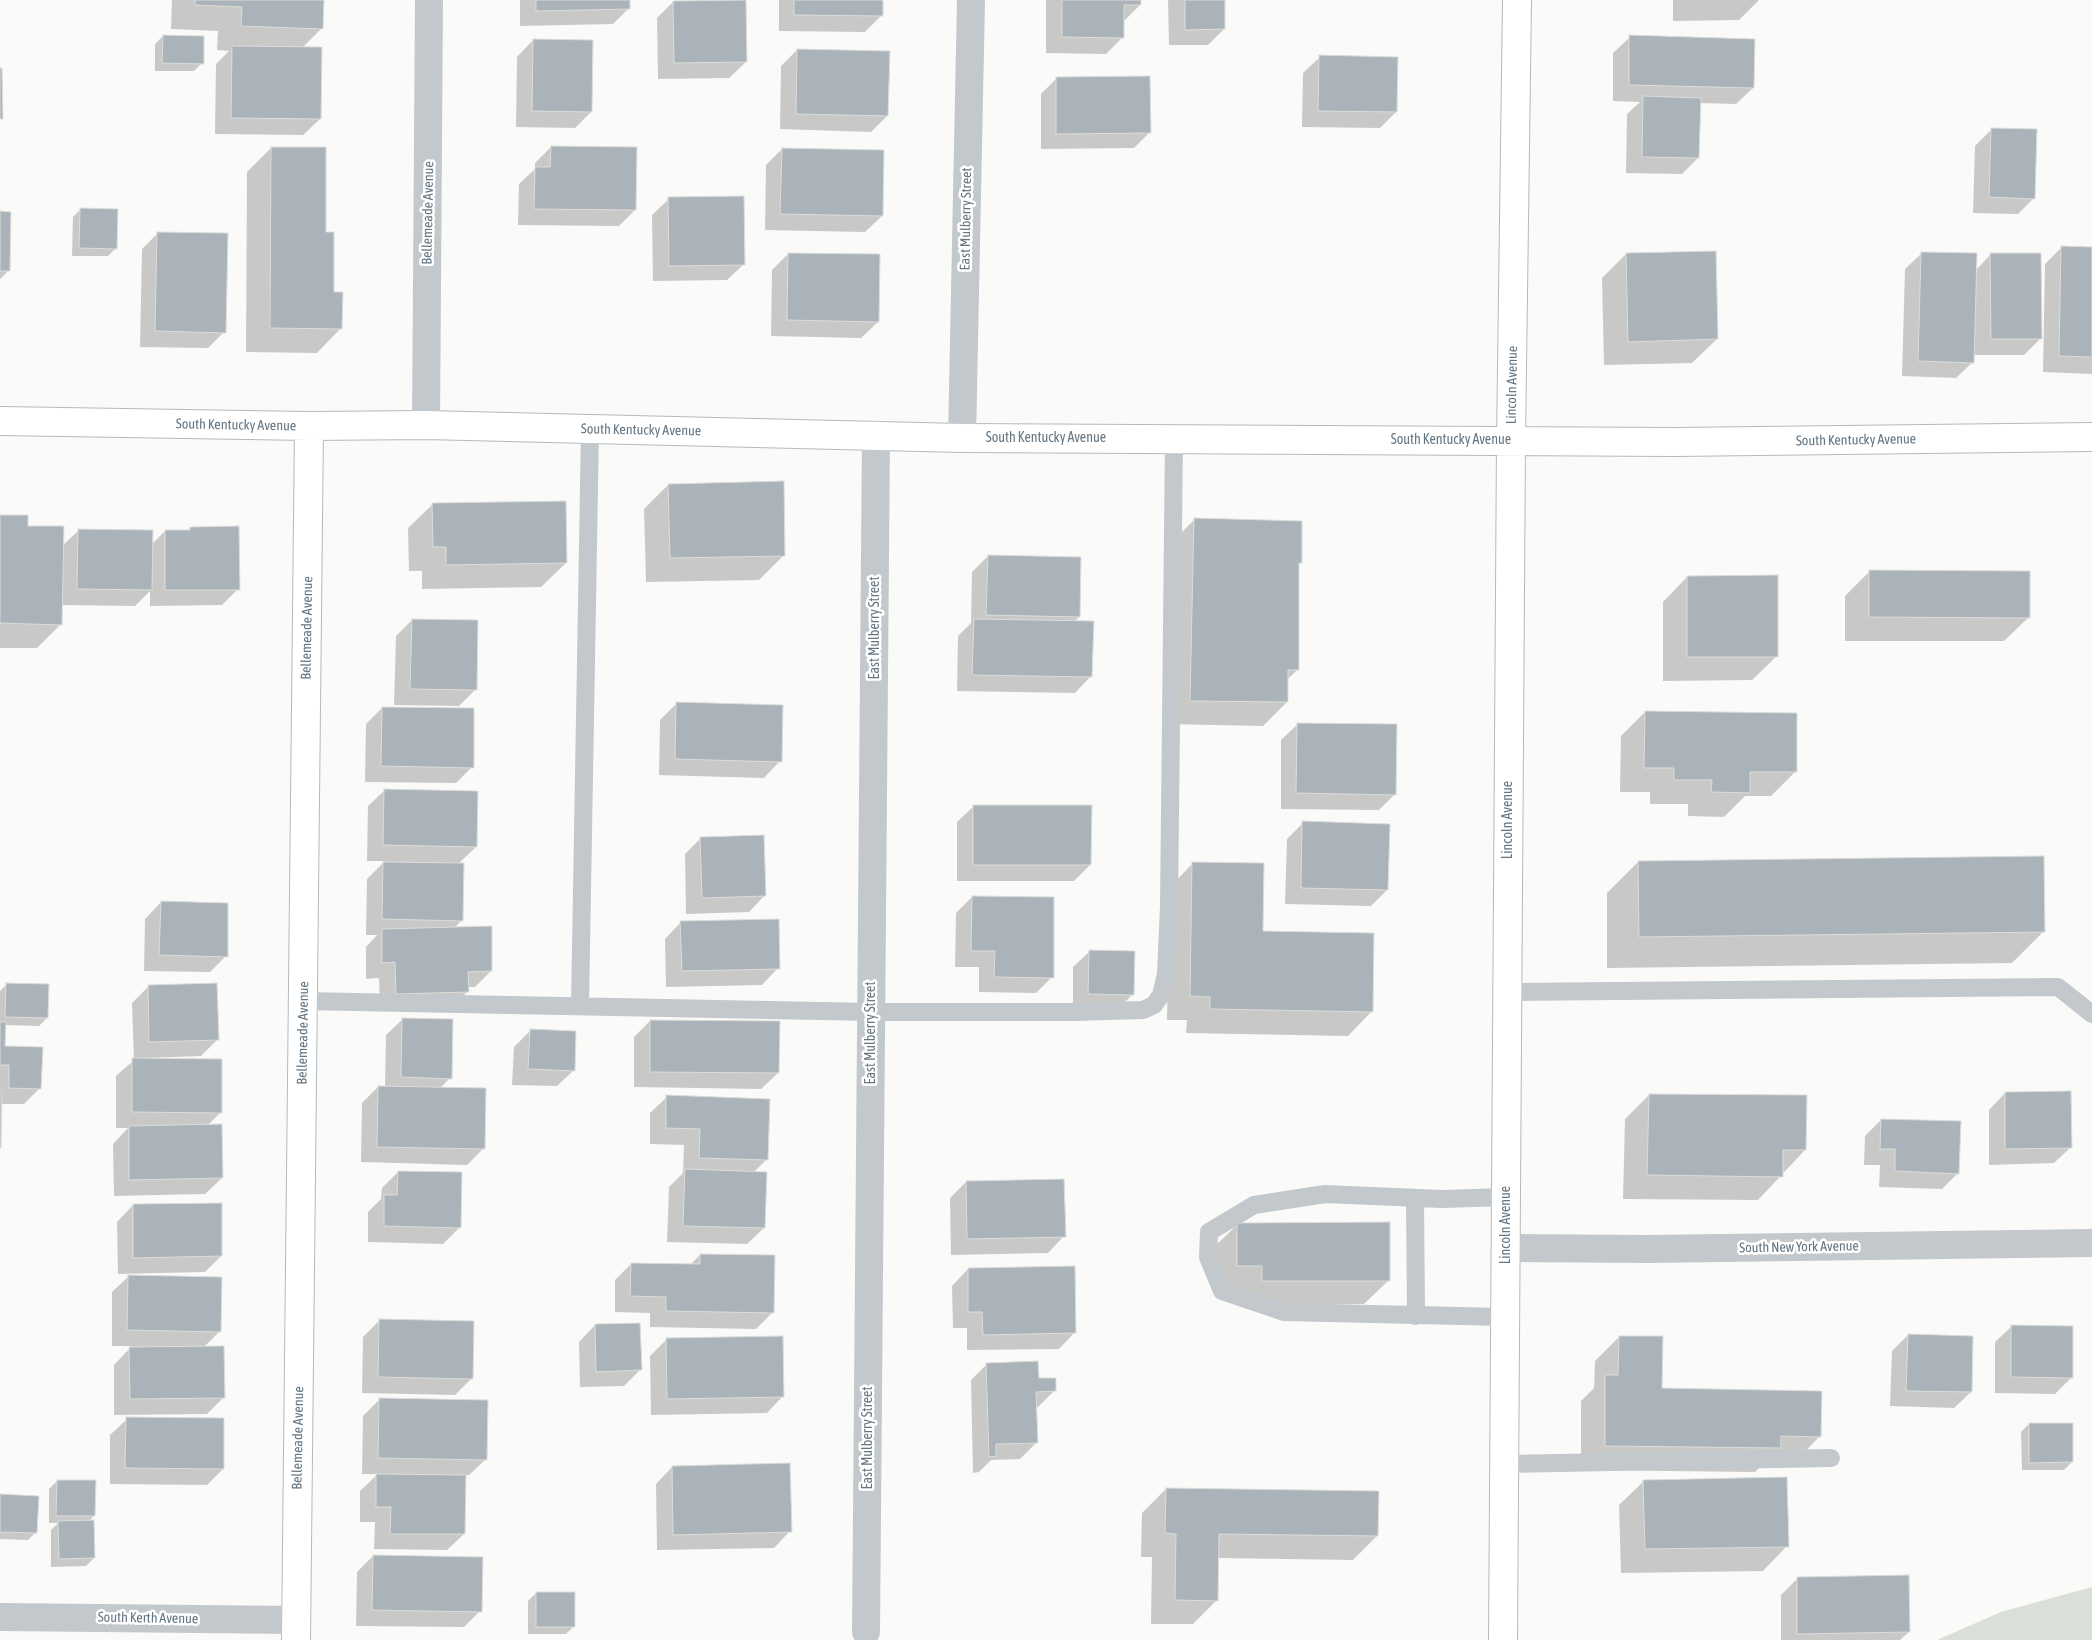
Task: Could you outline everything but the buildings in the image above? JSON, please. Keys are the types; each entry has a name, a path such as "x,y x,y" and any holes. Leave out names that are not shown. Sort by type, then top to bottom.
{"street":[{"name":"Bellemeade Avenue","path":"426,425 430,0"},
{"name":"East Mulberry Street","path":"962,438 970,0"},
{"name":"Lincoln Avenue","path":"1503,1640 1511,441 1517,0"},
{"name":"South Kentucky Avenue","path":"0,421 309,426 426,425 962,438 1674,442 2092,437"},
{"name":"Bellemeade Avenue","path":"296,1630 309,426"},
{"name":"East Mulberry Street","path":"866,1632 876,435"},
{"name":"South New York Avenue","path":"1506,1248 1648,1249 2092,1243"},
{"name":"South Kerth Avenue","path":"0,1616 296,1630"}],"lane":[{"path":"580,1006 590,429"},
{"path":"303,1002 872,1012 1075,1012 1143,1010 1154,1005 1161,995 1166,974 1169,906 1174,439"},
{"path":"1507,992 2058,987 2092,1014"},
{"path":"1505,1317 1284,1312 1222,1291 1208,1258 1209,1232 1254,1205 1325,1194 1415,1198 1506,1197"},
{"path":"1415,1198 1416,1316"},
{"path":"1504,1464 1831,1458"}],"shaded area":[{"path":"2092,1587 2092,1640 1937,1640 2001,1612"}]}
